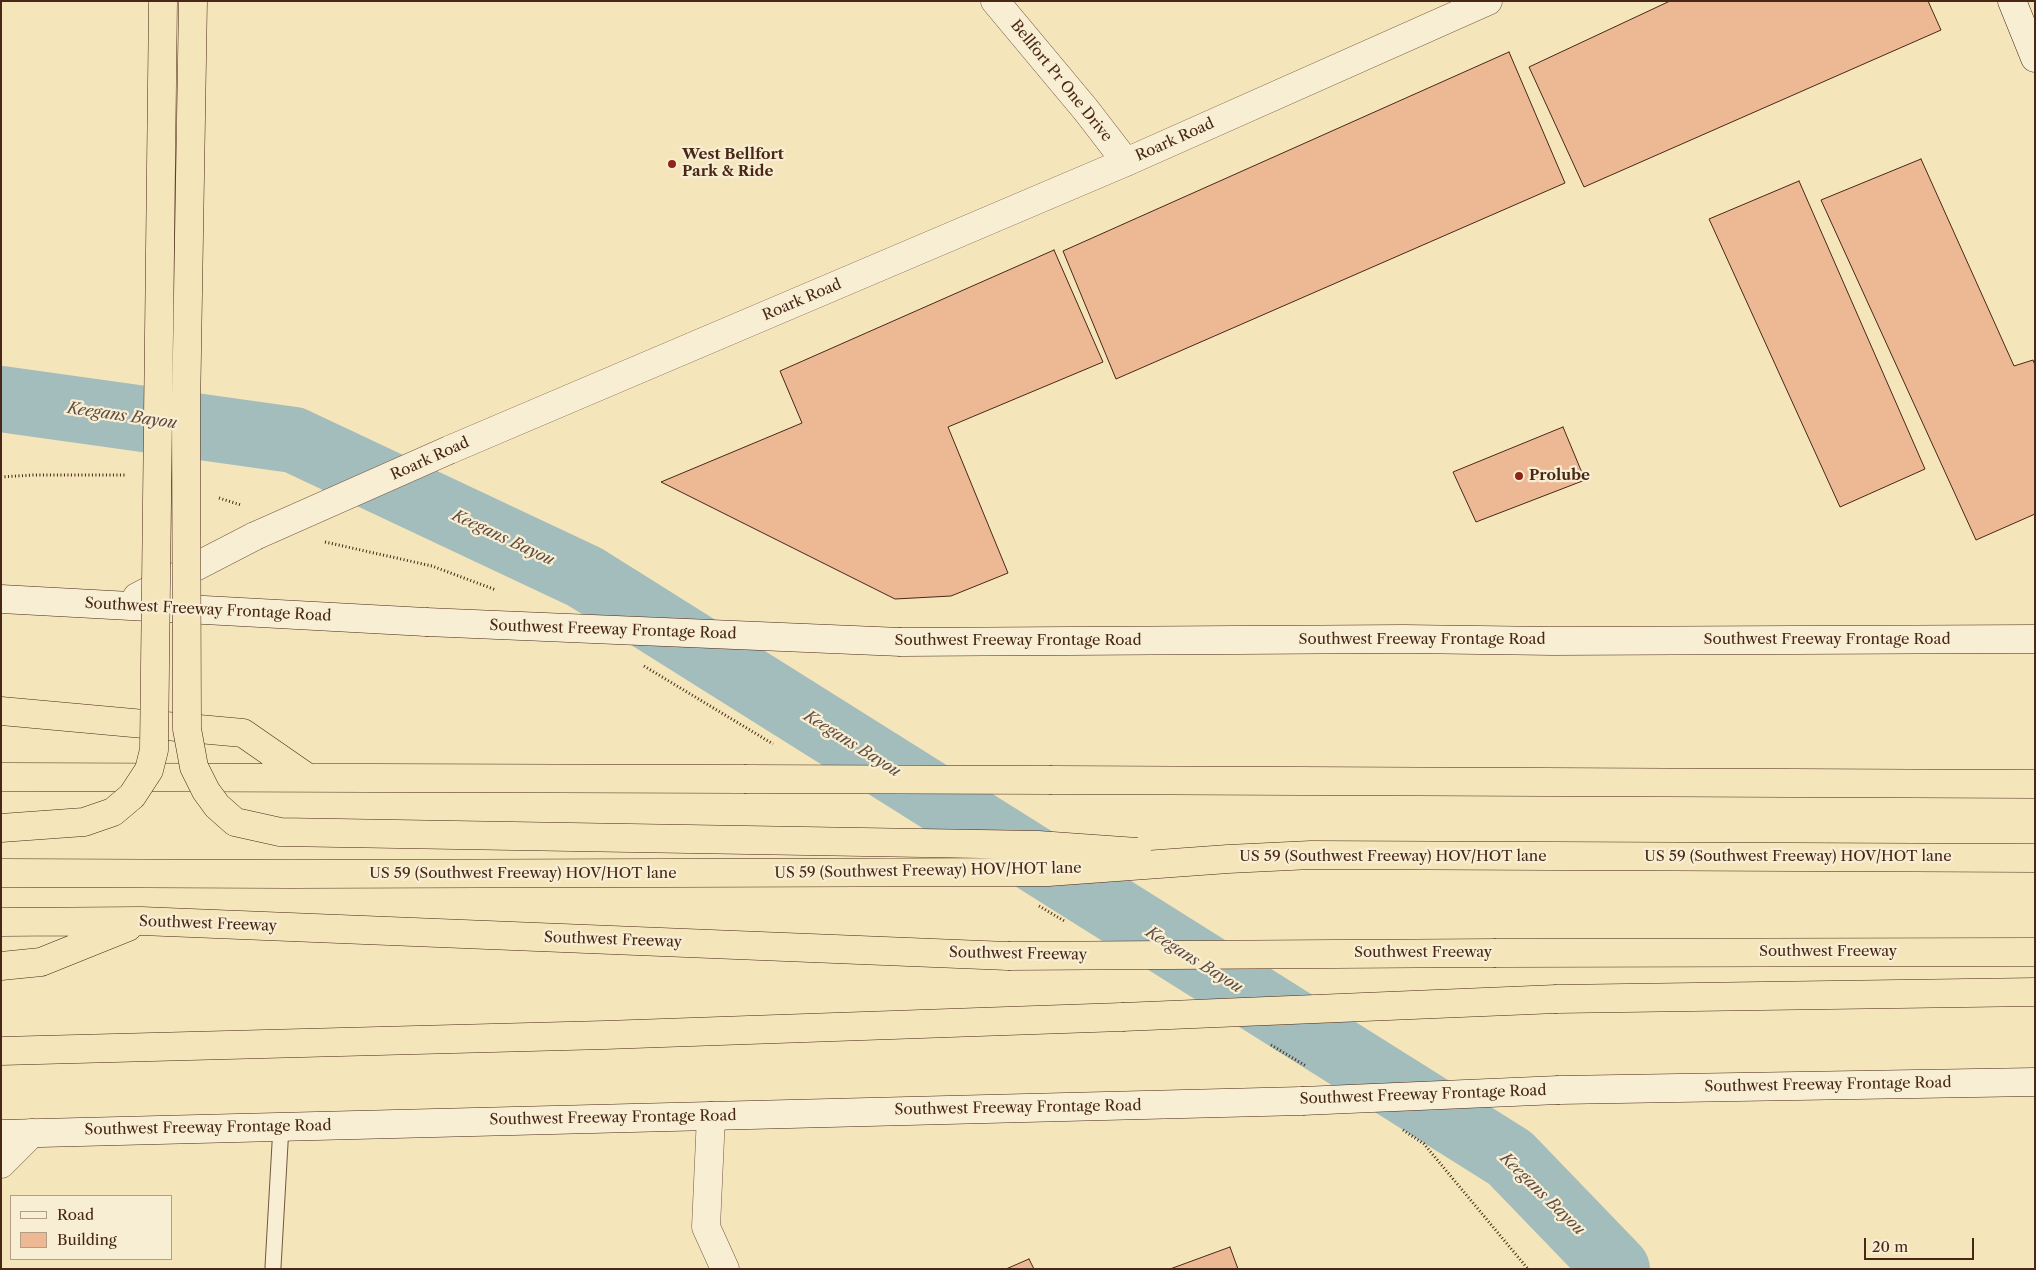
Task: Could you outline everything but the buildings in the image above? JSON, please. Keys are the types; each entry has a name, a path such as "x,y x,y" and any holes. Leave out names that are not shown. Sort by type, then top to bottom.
{"highway":[{"path":"1,828 84,822 113,812 132,796 149,770 154,750 163,1"},
{"path":"193,1 186,411 187,729 194,767 206,791 217,806 235,822 280,832 1038,844 1228,859"},
{"path":"1,711 243,733 308,778"},
{"path":"1,777 2035,784"},
{"name":"US 59 (Southwest Freeway) HOV/HOT lane","path":"1,873 1048,872 1311,855 2035,858"},
{"path":"1,966 41,962 141,921"},
{"name":"Southwest Freeway","path":"1,922 141,921 1008,956 1496,952 2035,952"},
{"path":"1,1051 606,1035 1122,1017 1557,999 2035,992"}],"main road":[{"name":"Bellfort Pr One Drive","path":"995,1 1086,110 1126,162"},
{"name":"Roark Road","path":"120,606 256,536 448,450 1126,162 1488,1"},
{"path":"2012,1 2035,58"},
{"name":"Southwest Freeway Frontage Road","path":"1,599 426,622 901,642 1384,639 1553,641 2035,640"},
{"name":"Southwest Freeway Frontage Road","path":"1,1134 1302,1101 1559,1090 2035,1082"},
{"path":"711,1116 706,1226 725,1269"},
{"path":"1,1164 32,1133"}],"lane":[{"path":"272,1268 281,1126"}],"waterway":[{"name":"Keegans Bayou","path":"1,399 294,440 585,577 1510,1158 1617,1269"}],"place":[{"name":"West Bellfort Park & Ride","path":"672,164"},
{"name":"Prolube","path":"1519,476"}]}
